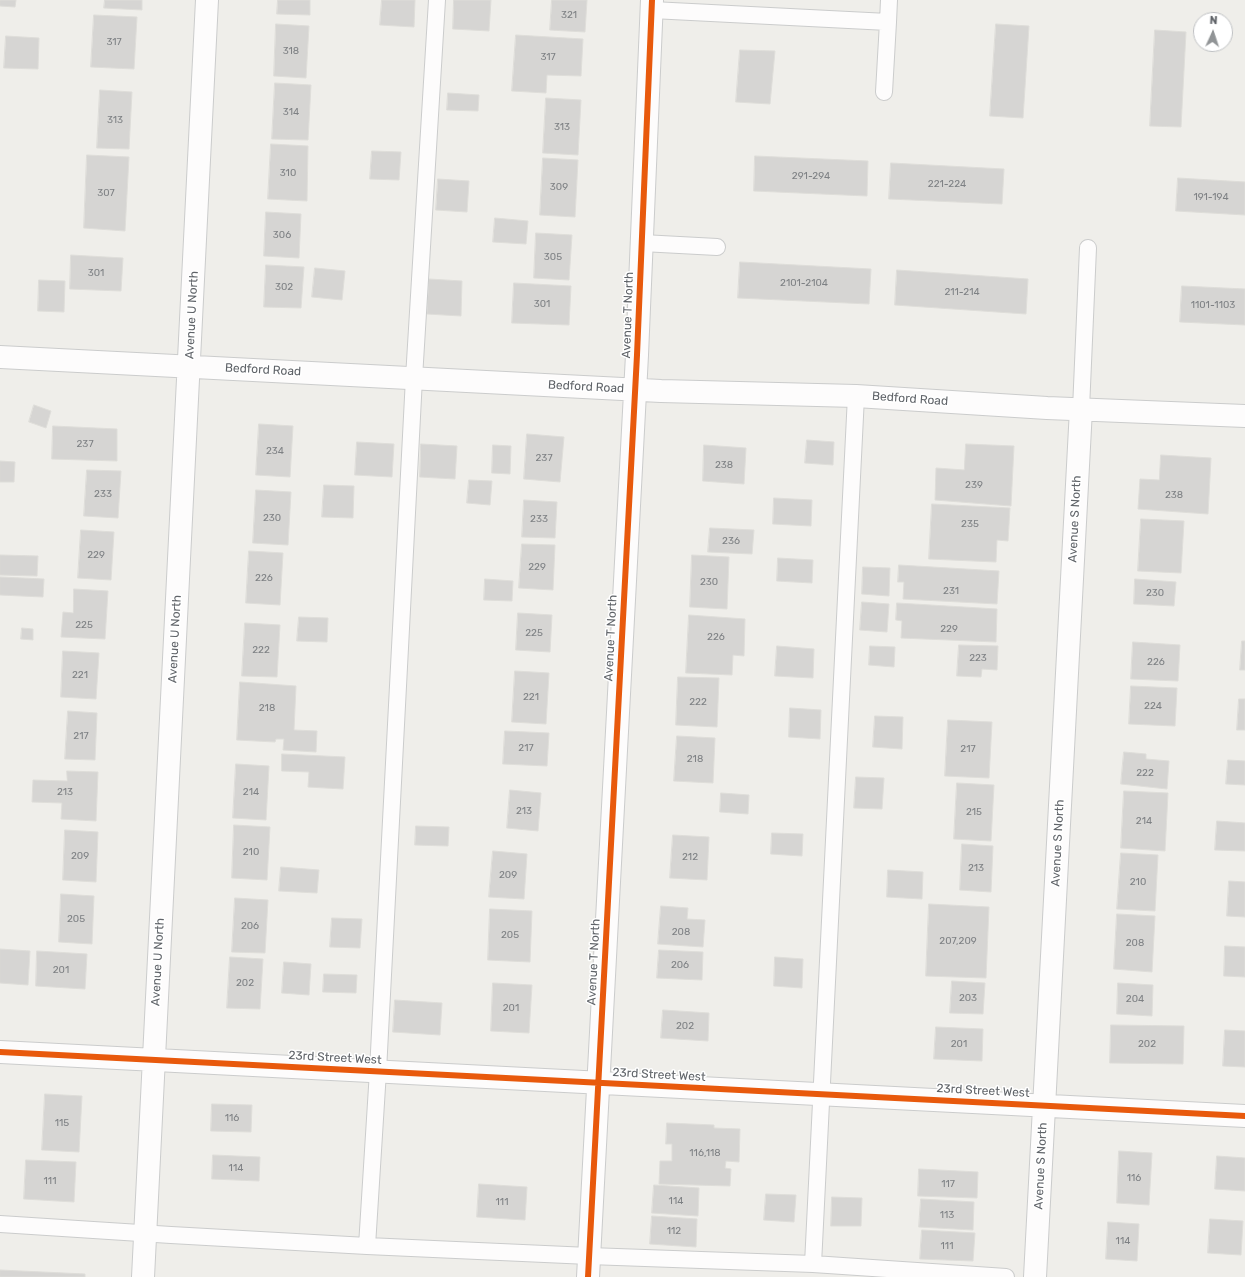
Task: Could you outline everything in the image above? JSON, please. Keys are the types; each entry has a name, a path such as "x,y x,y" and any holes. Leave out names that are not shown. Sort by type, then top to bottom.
{"street":[{"name":"Avenue U North","path":"143,1277 190,366 207,0"},
{"name":"Avenue T North","path":"588,1267 636,389 652,5"},
{"name":"Bedford Road","path":"0,357 636,389 856,396 1047,408 1245,416"},
{"name":"Avenue S North","path":"1035,1277 1081,409"},
{"name":"23rd Street West","path":"0,1052 1245,1116"}],"lane":[{"path":"367,1246 378,1071 414,378 436,0"},
{"path":"884,92 889,0"},
{"path":"652,5 888,22"},
{"path":"642,244 717,247"},
{"path":"1081,409 1088,248"},
{"path":"813,1264 856,396"},
{"path":"0,1224 367,1246 588,1267 813,1264 1006,1277"}],"building":[{"path":"0,0 16,0 15,7 0,6"},
{"path":"105,0 142,0 142,10 104,8"},
{"path":"278,0 310,0 310,15 277,14"},
{"path":"382,0 415,0 414,27 380,25"},
{"path":"454,0 491,0 489,31 453,29"},
{"path":"552,0 587,0 585,32 550,30"},
{"path":"94,15 137,17 134,69 91,67"},
{"path":"276,24 309,26 306,78 274,76"},
{"path":"996,24 1029,26 1023,118 990,116"},
{"path":"1155,30 1186,32 1181,127 1150,126"},
{"path":"516,35 583,39 581,76 547,75 546,93 512,91"},
{"path":"6,36 39,38 38,69 4,68"},
{"path":"740,50 775,51 770,104 736,102"},
{"path":"275,83 311,85 308,140 272,139"},
{"path":"100,90 132,92 129,149 97,148"},
{"path":"448,93 479,95 478,111 447,110"},
{"path":"546,98 581,100 578,155 543,153"},
{"path":"271,144 308,146 307,201 268,199"},
{"path":"372,151 401,152 399,180 370,179"},
{"path":"87,155 129,157 125,231 84,228"},
{"path":"755,156 868,161 867,196 754,191"},
{"path":"543,158 578,160 575,217 540,215"},
{"path":"891,163 1004,169 1002,204 889,199"},
{"path":"1178,178 1245,182 1245,215 1176,211"},
{"path":"438,179 469,181 467,212 436,210"},
{"path":"266,212 301,214 299,258 264,256"},
{"path":"495,218 528,221 526,244 493,242"},
{"path":"536,233 572,235 569,280 534,278"},
{"path":"71,255 123,258 121,291 70,289"},
{"path":"740,262 871,269 869,304 738,298"},
{"path":"266,265 304,267 301,308 264,307"},
{"path":"315,268 345,271 342,300 312,297"},
{"path":"897,270 1028,279 1026,314 895,305"},
{"path":"429,279 462,281 461,316 427,314"},
{"path":"39,280 65,281 64,312 38,311"},
{"path":"514,283 571,286 569,325 512,323"},
{"path":"1182,286 1245,289 1245,325 1180,322"},
{"path":"34,405 51,411 46,428 29,422"},
{"path":"259,424 293,426 290,477 256,475"},
{"path":"53,426 117,429 117,461 52,459"},
{"path":"527,434 564,437 560,482 524,479"},
{"path":"807,440 834,442 833,465 805,463"},
{"path":"357,442 394,444 392,477 355,475"},
{"path":"421,444 457,446 455,479 420,477"},
{"path":"966,444 1014,446 1011,506 935,500 936,468 964,470"},
{"path":"493,445 511,446 510,474 492,473"},
{"path":"704,445 746,448 744,484 703,481"},
{"path":"1161,455 1211,458 1208,514 1138,509 1140,479 1159,480"},
{"path":"0,461 15,462 14,482 0,482"},
{"path":"87,470 121,471 118,518 84,516"},
{"path":"469,480 492,481 490,505 467,503"},
{"path":"324,485 354,486 353,518 322,517"},
{"path":"256,490 291,492 288,545 253,543"},
{"path":"774,498 812,500 811,526 773,524"},
{"path":"524,500 557,502 555,538 522,537"},
{"path":"932,504 1010,508 1008,541 997,540 996,562 929,559"},
{"path":"1141,519 1184,521 1181,573 1138,571"},
{"path":"710,528 754,530 752,554 708,552"},
{"path":"81,530 114,532 111,580 78,578"},
{"path":"522,544 555,545 553,590 519,588"},
{"path":"249,551 283,553 280,605 246,603"},
{"path":"0,555 38,556 37,576 0,575"},
{"path":"692,555 729,557 727,609 690,607"},
{"path":"778,558 813,560 812,583 777,581"},
{"path":"899,565 999,571 997,604 903,599 904,582 898,582"},
{"path":"863,567 890,568 889,596 862,594"},
{"path":"0,577 44,579 43,597 0,595"},
{"path":"485,579 513,581 512,601 484,600"},
{"path":"1135,579 1176,582 1174,606 1134,604"},
{"path":"74,589 108,591 105,639 61,637 63,612 73,613"},
{"path":"862,602 889,604 887,632 860,630"},
{"path":"897,603 997,609 996,642 901,638 902,621 896,620"},
{"path":"518,613 552,615 550,652 516,650"},
{"path":"689,615 745,619 744,656 733,655 732,675 686,673"},
{"path":"299,617 328,618 327,642 297,641"},
{"path":"245,623 280,625 277,677 242,676"},
{"path":"22,628 33,629 33,640 21,639"},
{"path":"1242,641 1245,641 1245,670 1240,670"},
{"path":"1133,642 1180,645 1178,681 1131,679"},
{"path":"959,645 998,646 997,670 982,669 981,677 957,676"},
{"path":"777,646 814,649 813,678 775,676"},
{"path":"870,646 895,647 894,667 869,665"},
{"path":"63,651 99,653 96,699 61,697"},
{"path":"515,671 549,673 546,724 512,722"},
{"path":"678,677 719,678 717,727 676,725"},
{"path":"240,682 296,686 294,730 317,731 316,752 283,750 284,739 276,739 275,742 237,740"},
{"path":"1131,686 1177,688 1175,726 1129,724"},
{"path":"1239,699 1245,699 1245,730 1237,730"},
{"path":"790,708 821,710 820,739 789,737"},
{"path":"68,711 97,713 95,760 65,759"},
{"path":"875,716 903,717 902,749 873,747"},
{"path":"948,720 992,722 989,778 945,776"},
{"path":"505,731 549,733 547,766 503,764"},
{"path":"677,736 715,738 713,783 674,781"},
{"path":"1124,752 1146,754 1146,759 1169,761 1167,789 1121,784"},
{"path":"282,754 345,757 343,789 308,787 309,772 282,771"},
{"path":"1228,760 1245,761 1245,785 1226,784"},
{"path":"236,764 269,766 266,820 233,818"},
{"path":"67,771 98,772 96,821 61,819 62,803 32,802 33,780 67,781"},
{"path":"856,777 884,778 882,809 854,808"},
{"path":"957,783 994,785 991,841 954,839"},
{"path":"510,790 541,793 538,831 507,828"},
{"path":"1124,791 1168,793 1165,851 1121,848"},
{"path":"721,793 749,795 748,814 720,812"},
{"path":"1217,821 1245,823 1245,851 1215,850"},
{"path":"234,825 270,827 267,880 232,878"},
{"path":"416,826 449,827 448,846 415,845"},
{"path":"65,830 98,832 96,882 63,880"},
{"path":"772,833 803,834 802,856 771,854"},
{"path":"673,835 709,837 707,880 670,878"},
{"path":"962,844 993,846 991,892 960,890"},
{"path":"493,851 527,854 524,899 489,897"},
{"path":"1121,853 1158,855 1155,911 1117,909"},
{"path":"281,867 319,870 317,893 279,891"},
{"path":"888,870 923,872 922,899 887,897"},
{"path":"1229,881 1245,882 1245,917 1227,916"},
{"path":"61,894 94,896 92,944 59,942"},
{"path":"235,898 268,900 265,953 232,952"},
{"path":"929,904 989,907 986,978 926,976"},
{"path":"661,906 688,908 687,919 705,920 703,947 658,944"},
{"path":"490,909 532,911 530,962 488,960"},
{"path":"1117,914 1155,916 1152,972 1114,969"},
{"path":"332,918 362,919 360,948 330,947"},
{"path":"1225,946 1245,947 1245,977 1224,976"},
{"path":"0,949 30,951 28,985 0,983"},
{"path":"659,950 703,952 702,980 657,978"},
{"path":"37,951 87,954 85,989 36,986"},
{"path":"230,957 263,959 260,1009 227,1008"},
{"path":"775,957 803,959 802,988 774,986"},
{"path":"284,962 311,964 309,995 282,993"},
{"path":"324,974 357,975 356,993 323,992"},
{"path":"952,981 985,983 983,1014 950,1013"},
{"path":"493,983 532,985 529,1033 491,1031"},
{"path":"1118,983 1153,985 1152,1016 1117,1014"},
{"path":"395,1000 442,1003 440,1035 393,1032"},
{"path":"663,1010 709,1013 708,1041 661,1038"},
{"path":"1111,1025 1184,1026 1183,1064 1110,1063"},
{"path":"936,1027 983,1029 982,1061 934,1059"},
{"path":"1225,1030 1245,1031 1245,1067 1223,1066"},
{"path":"45,1094 82,1096 79,1152 42,1150"},
{"path":"212,1104 252,1105 251,1132 211,1131"},
{"path":"667,1123 714,1125 714,1128 740,1129 739,1162 726,1161 725,1168 731,1169 730,1186 659,1184 660,1161 672,1161 672,1144 666,1144"},
{"path":"1119,1151 1152,1153 1149,1205 1117,1203"},
{"path":"213,1155 260,1157 259,1181 212,1179"},
{"path":"1217,1156 1245,1158 1245,1191 1215,1189"},
{"path":"26,1160 76,1162 74,1202 24,1199"},
{"path":"919,1169 978,1172 977,1198 918,1196"},
{"path":"479,1184 527,1187 525,1220 477,1217"},
{"path":"654,1185 699,1188 698,1216 652,1213"},
{"path":"766,1194 796,1195 794,1222 764,1220"},
{"path":"832,1197 862,1198 861,1226 831,1226"},
{"path":"921,1199 974,1202 973,1230 919,1227"},
{"path":"652,1216 697,1219 696,1247 650,1244"},
{"path":"1210,1219 1243,1221 1241,1255 1208,1253"},
{"path":"1108,1222 1139,1224 1137,1261 1106,1259"},
{"path":"922,1230 975,1233 973,1261 920,1259"},
{"path":"0,1270 85,1274 85,1277 0,1277"}],"cycle path":[{"path":"588,1277 637,355 652,0"},
{"path":"0,1052 1245,1116"}]}
